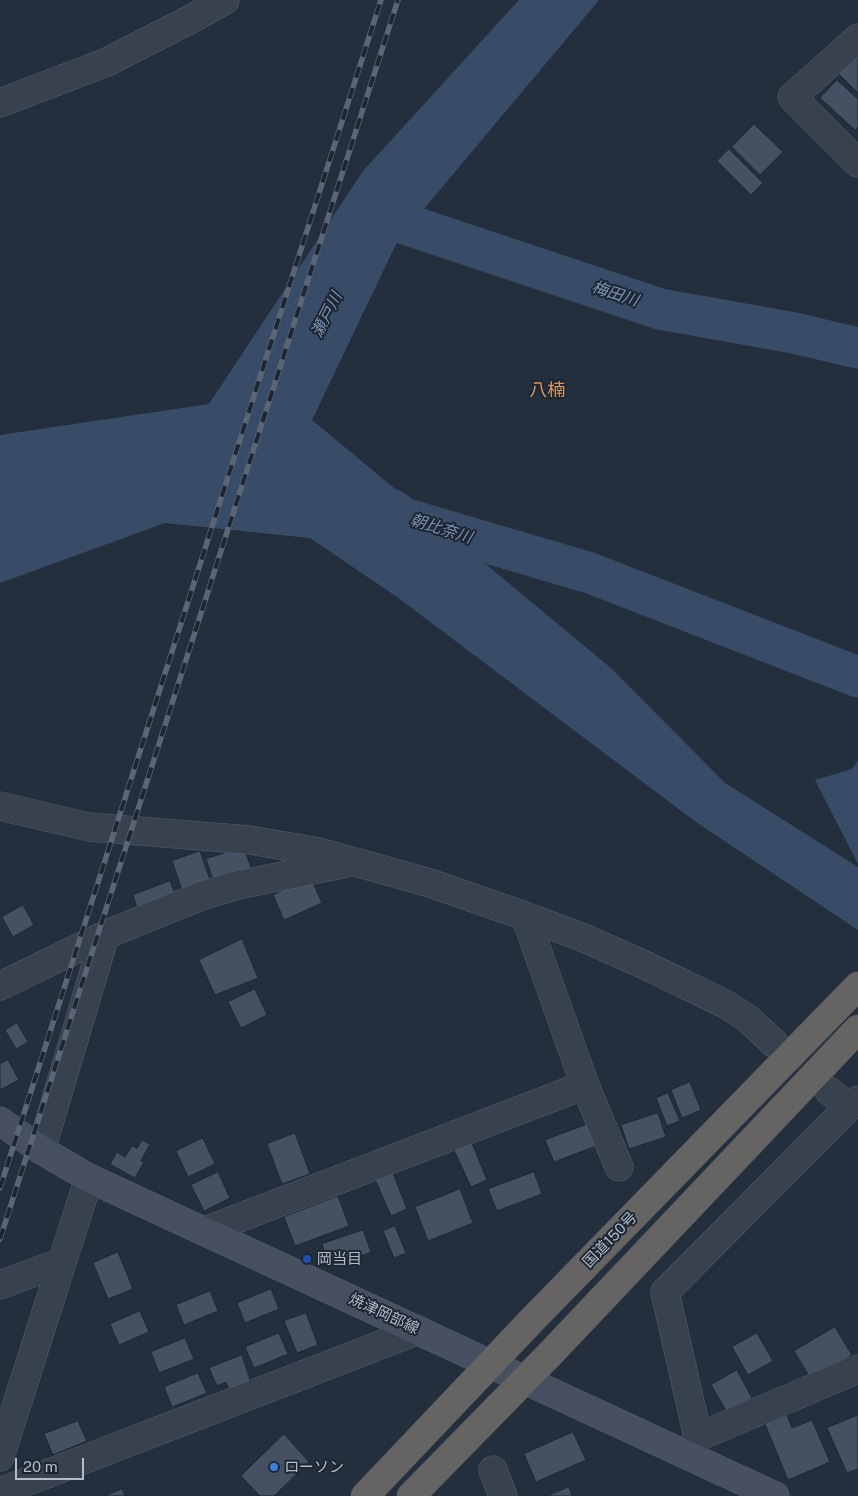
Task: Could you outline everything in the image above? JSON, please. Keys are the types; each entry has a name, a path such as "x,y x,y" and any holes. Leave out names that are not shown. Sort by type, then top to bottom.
{"highway":[{"name":"国道150号","path":"366,1496 490,1363 852,992"},
{"path":"411,1496 855,1038"}],"main road":[{"name":"焼津岡部線","path":"0,1121 41,1150 89,1178 525,1380 694,1447 775,1496"}],"street":[{"path":"0,103 107,62 225,0"},
{"path":"858,38 792,97 858,163"},
{"path":"0,806 89,827 250,840 320,852 356,861 525,916 584,938 650,967 727,1005 748,1020 774,1043"},
{"path":"0,986 105,935 201,896 238,885 304,870 356,861"},
{"path":"525,916 585,1084 619,1167"},
{"path":"41,1150 105,935"},
{"path":"205,1231 585,1084"},
{"path":"845,1100 665,1292 694,1447 858,1369"},
{"path":"0,1457 89,1178"},
{"path":"0,1285 62,1262"},
{"path":"7,1493 419,1330"},
{"path":"493,1470 503,1496"}],"water":[{"name":"瀬戸川","path":"519,0 599,0 398,240 312,420 611,668 725,783 858,867 858,930 696,822 397,597 310,538 165,523 0,583 0,435 209,404 363,171"},
{"path":"858,760 858,864 815,780 852,769"}],"building":[{"path":"858,54 858,93 839,74"},
{"path":"837,80 858,99 858,127 855,130 820,98"},
{"path":"754,124 783,152 760,175 732,147"},
{"path":"729,149 763,183 751,195 717,161"},
{"path":"244,847 253,874 215,886 206,859"},
{"path":"200,851 211,883 183,893 172,861"},
{"path":"311,878 322,903 284,920 273,895"},
{"path":"170,881 176,897 138,911 133,895"},
{"path":"23,905 34,925 13,937 2,917"},
{"path":"242,939 258,978 215,995 199,960"},
{"path":"255,989 267,1015 241,1028 228,1002"},
{"path":"17,1023 28,1042 16,1049 5,1030"},
{"path":"8,1060 19,1080 0,1090 0,1064"},
{"path":"690,1082 701,1110 682,1118 671,1090"},
{"path":"668,1093 680,1121 667,1126 656,1098"},
{"path":"658,1113 666,1137 629,1149 621,1125"},
{"path":"591,1123 599,1145 554,1162 545,1140"},
{"path":"295,1133 310,1174 282,1184 267,1144"},
{"path":"203,1138 215,1164 188,1177 176,1151"},
{"path":"142,1140 150,1144 141,1161 144,1162 135,1178 110,1164 117,1152 125,1157 132,1146 137,1148"},
{"path":"472,1143 487,1180 471,1187 453,1148"},
{"path":"218,1172 230,1198 204,1211 191,1185"},
{"path":"534,1172 542,1194 497,1211 488,1189"},
{"path":"393,1173 407,1209 391,1216 374,1177"},
{"path":"460,1189 473,1223 428,1241 415,1207"},
{"path":"338,1196 349,1226 295,1246 284,1217"},
{"path":"395,1226 406,1253 394,1258 383,1231"},
{"path":"363,1230 371,1252 330,1267 322,1244"},
{"path":"118,1252 133,1289 108,1299 93,1263"},
{"path":"271,1289 279,1309 245,1323 237,1303"},
{"path":"210,1291 218,1311 184,1325 176,1305"},
{"path":"140,1311 149,1332 119,1345 110,1324"},
{"path":"306,1313 318,1345 297,1353 284,1321"},
{"path":"835,1327 852,1355 811,1379 794,1351"},
{"path":"279,1333 288,1354 254,1368 245,1347"},
{"path":"757,1333 773,1361 748,1375 732,1347"},
{"path":"185,1338 194,1359 159,1373 151,1352"},
{"path":"242,1355 251,1383 230,1392 226,1382 217,1386 209,1368"},
{"path":"737,1370 752,1398 727,1412 711,1385"},
{"path":"198,1373 207,1393 172,1407 164,1387"},
{"path":"787,1415 792,1428 812,1420 830,1462 788,1480 765,1424"},
{"path":"858,1415 858,1469 847,1473 827,1428"},
{"path":"78,1421 87,1441 53,1455 44,1434"},
{"path":"573,1432 586,1460 536,1482 524,1454"},
{"path":"284,1434 309,1462 274,1496 260,1496 241,1476"},
{"path":"569,1487 572,1496 547,1496"},
{"path":"122,1489 125,1496 105,1496"}],"waterway":[{"name":"梅田川","path":"378,215 660,309 794,333 858,348"},
{"name":"朝比奈川","path":"393,510 403,518 590,573 858,677"}],"railway":[{"path":"0,1188 381,0"},
{"path":"0,1239 398,0"}],"place":[{"name":"岡当目","path":"307,1259"},
{"name":"ローソン","path":"274,1467"}],"district":[{"name":"八楠","path":"547,390"}]}
